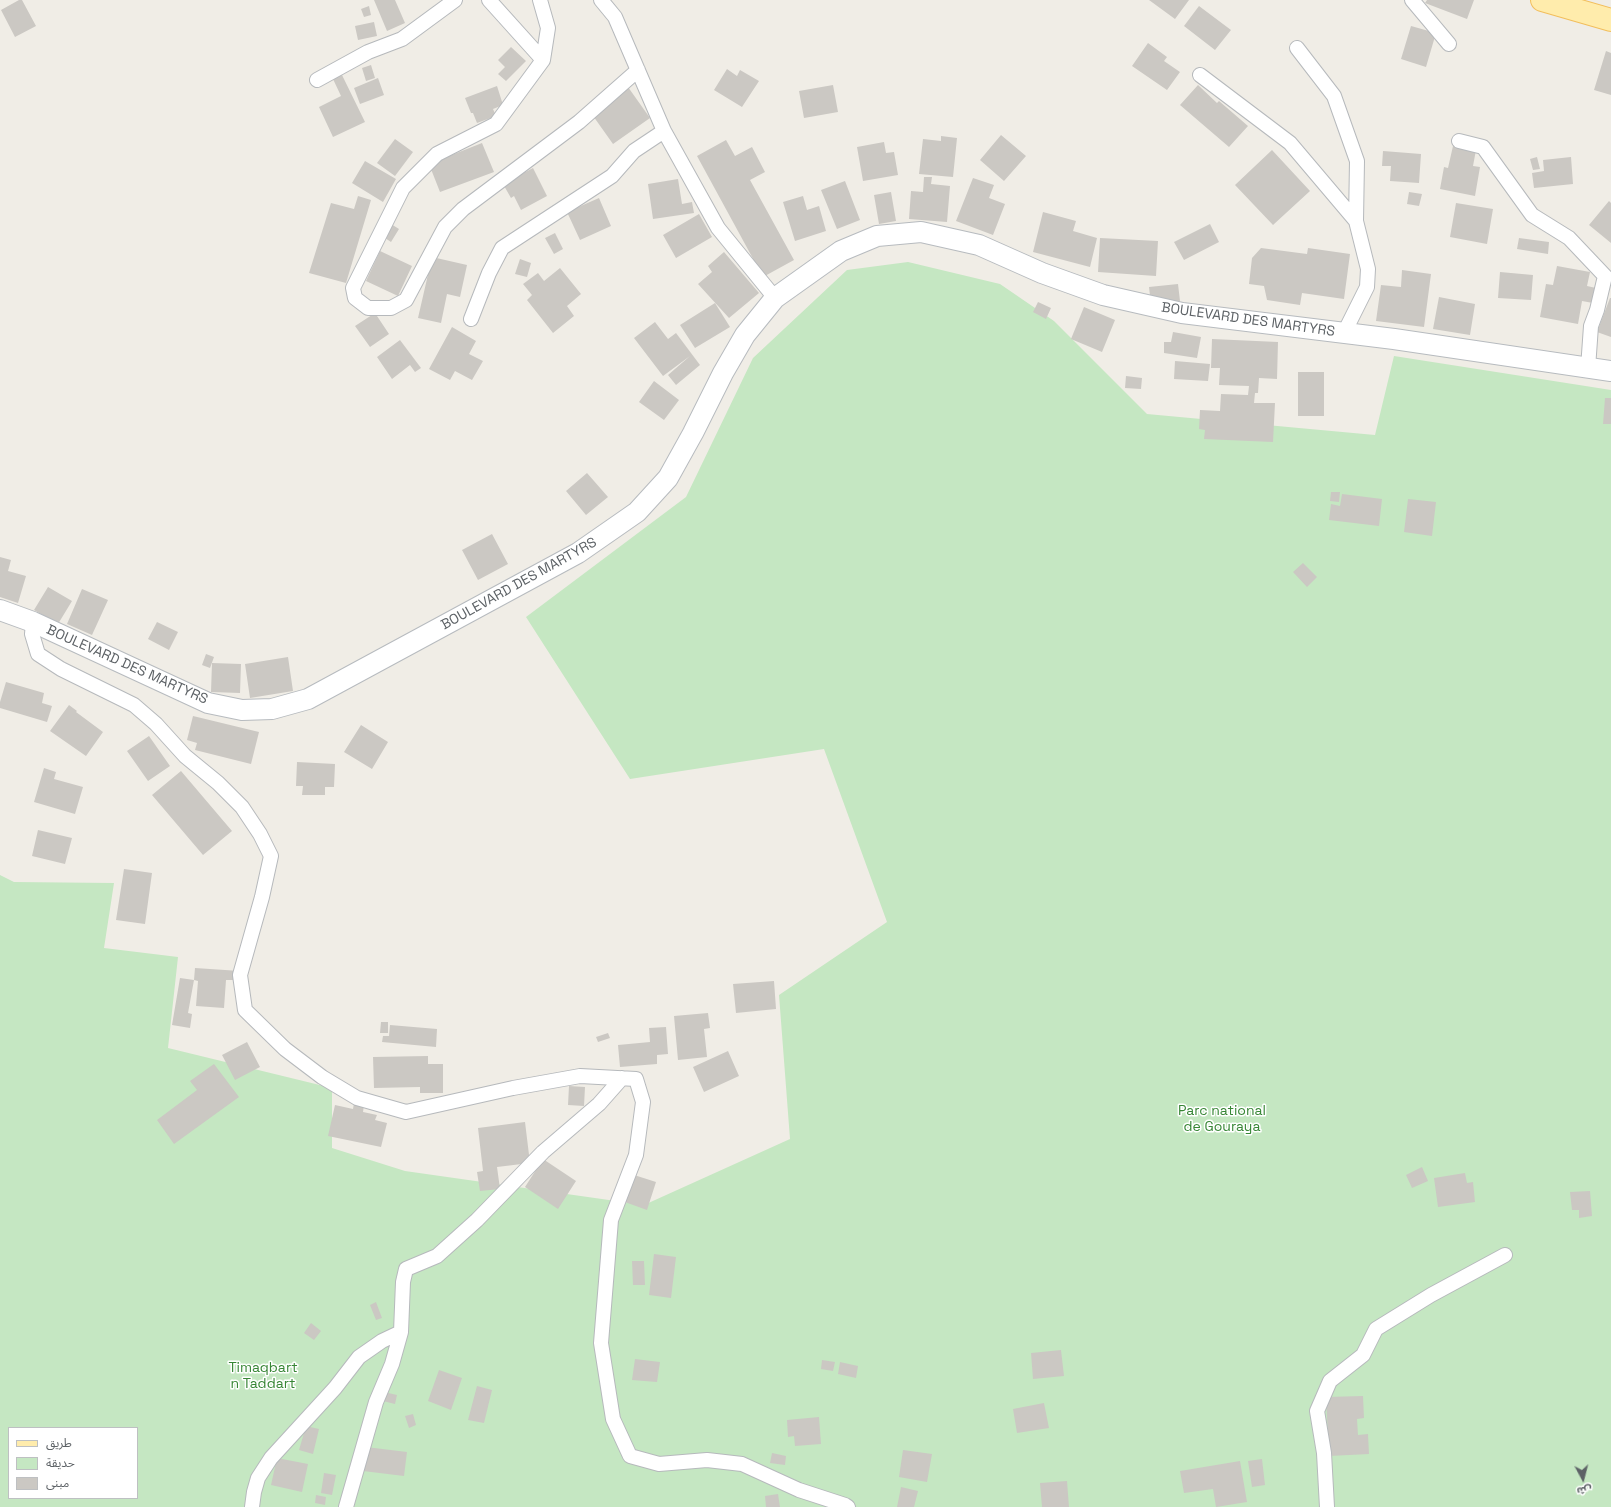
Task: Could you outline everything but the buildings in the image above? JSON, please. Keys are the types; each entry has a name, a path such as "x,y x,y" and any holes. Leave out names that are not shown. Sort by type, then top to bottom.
{"main road":[{"path":"1542,0 1611,20"},
{"name":"BOULEVARD DES MARTYRS","path":"0,610 33,622 208,703 242,710 272,709 308,699 578,553 637,512 668,478 693,434 722,373 745,335 774,300 841,251 877,236 921,232 979,245 1042,273 1103,294 1182,313 1394,339 1611,371"}],"street":[{"path":"317,80 368,52 402,39 455,0"},
{"path":"490,0 543,60"},
{"path":"540,0 548,28 543,60 496,124 436,154 403,188 353,288 355,298 368,308 391,308 406,300 445,227 464,209 579,122 638,70"},
{"path":"601,0 616,17 664,131 718,228 774,300"},
{"path":"1412,0 1449,44"},
{"path":"1297,48 1334,96 1357,161 1356,221 1368,269 1367,288 1344,333"},
{"path":"1200,75 1290,143 1356,221"},
{"path":"471,319 488,273 502,248 612,176 634,151 664,131"},
{"path":"1459,141 1483,147 1532,215 1569,238 1605,276 1597,310 1591,326 1588,368"},
{"path":"33,622 32,634 38,654 61,669 134,705 156,724 185,756 218,783 242,807 260,834 271,856 262,897 240,975 245,1010 285,1049 322,1077 357,1098 406,1112 514,1088 580,1076 636,1079 643,1102 636,1155 611,1220 601,1343 613,1419 630,1456 659,1464 707,1460 742,1464 799,1490 848,1507"},
{"path":"346,1507 376,1402 392,1364 401,1332 403,1282 406,1269 437,1256 477,1220 543,1152 599,1104 622,1078"},
{"path":"1327,1507 1324,1453 1317,1412 1330,1381 1363,1355 1376,1329 1431,1295 1505,1254"},
{"path":"252,1507 258,1478 271,1458 335,1388 359,1357 382,1341 401,1332"}],"green space":[{"name":"Parc national de Gouraya","path":"908,262 1000,284 1054,321 1147,414 1375,435 1394,356 1611,390 1611,1507 0,1507 0,875 14,882 114,883 104,948 178,957 168,1048 332,1088 332,1148 405,1171 644,1205 790,1139 779,995 887,922 824,749 630,779 526,617 686,497 753,358 847,270"}],"park label":[{"name":"Timaqbart n Taddart","path":"263,1376"}]}
